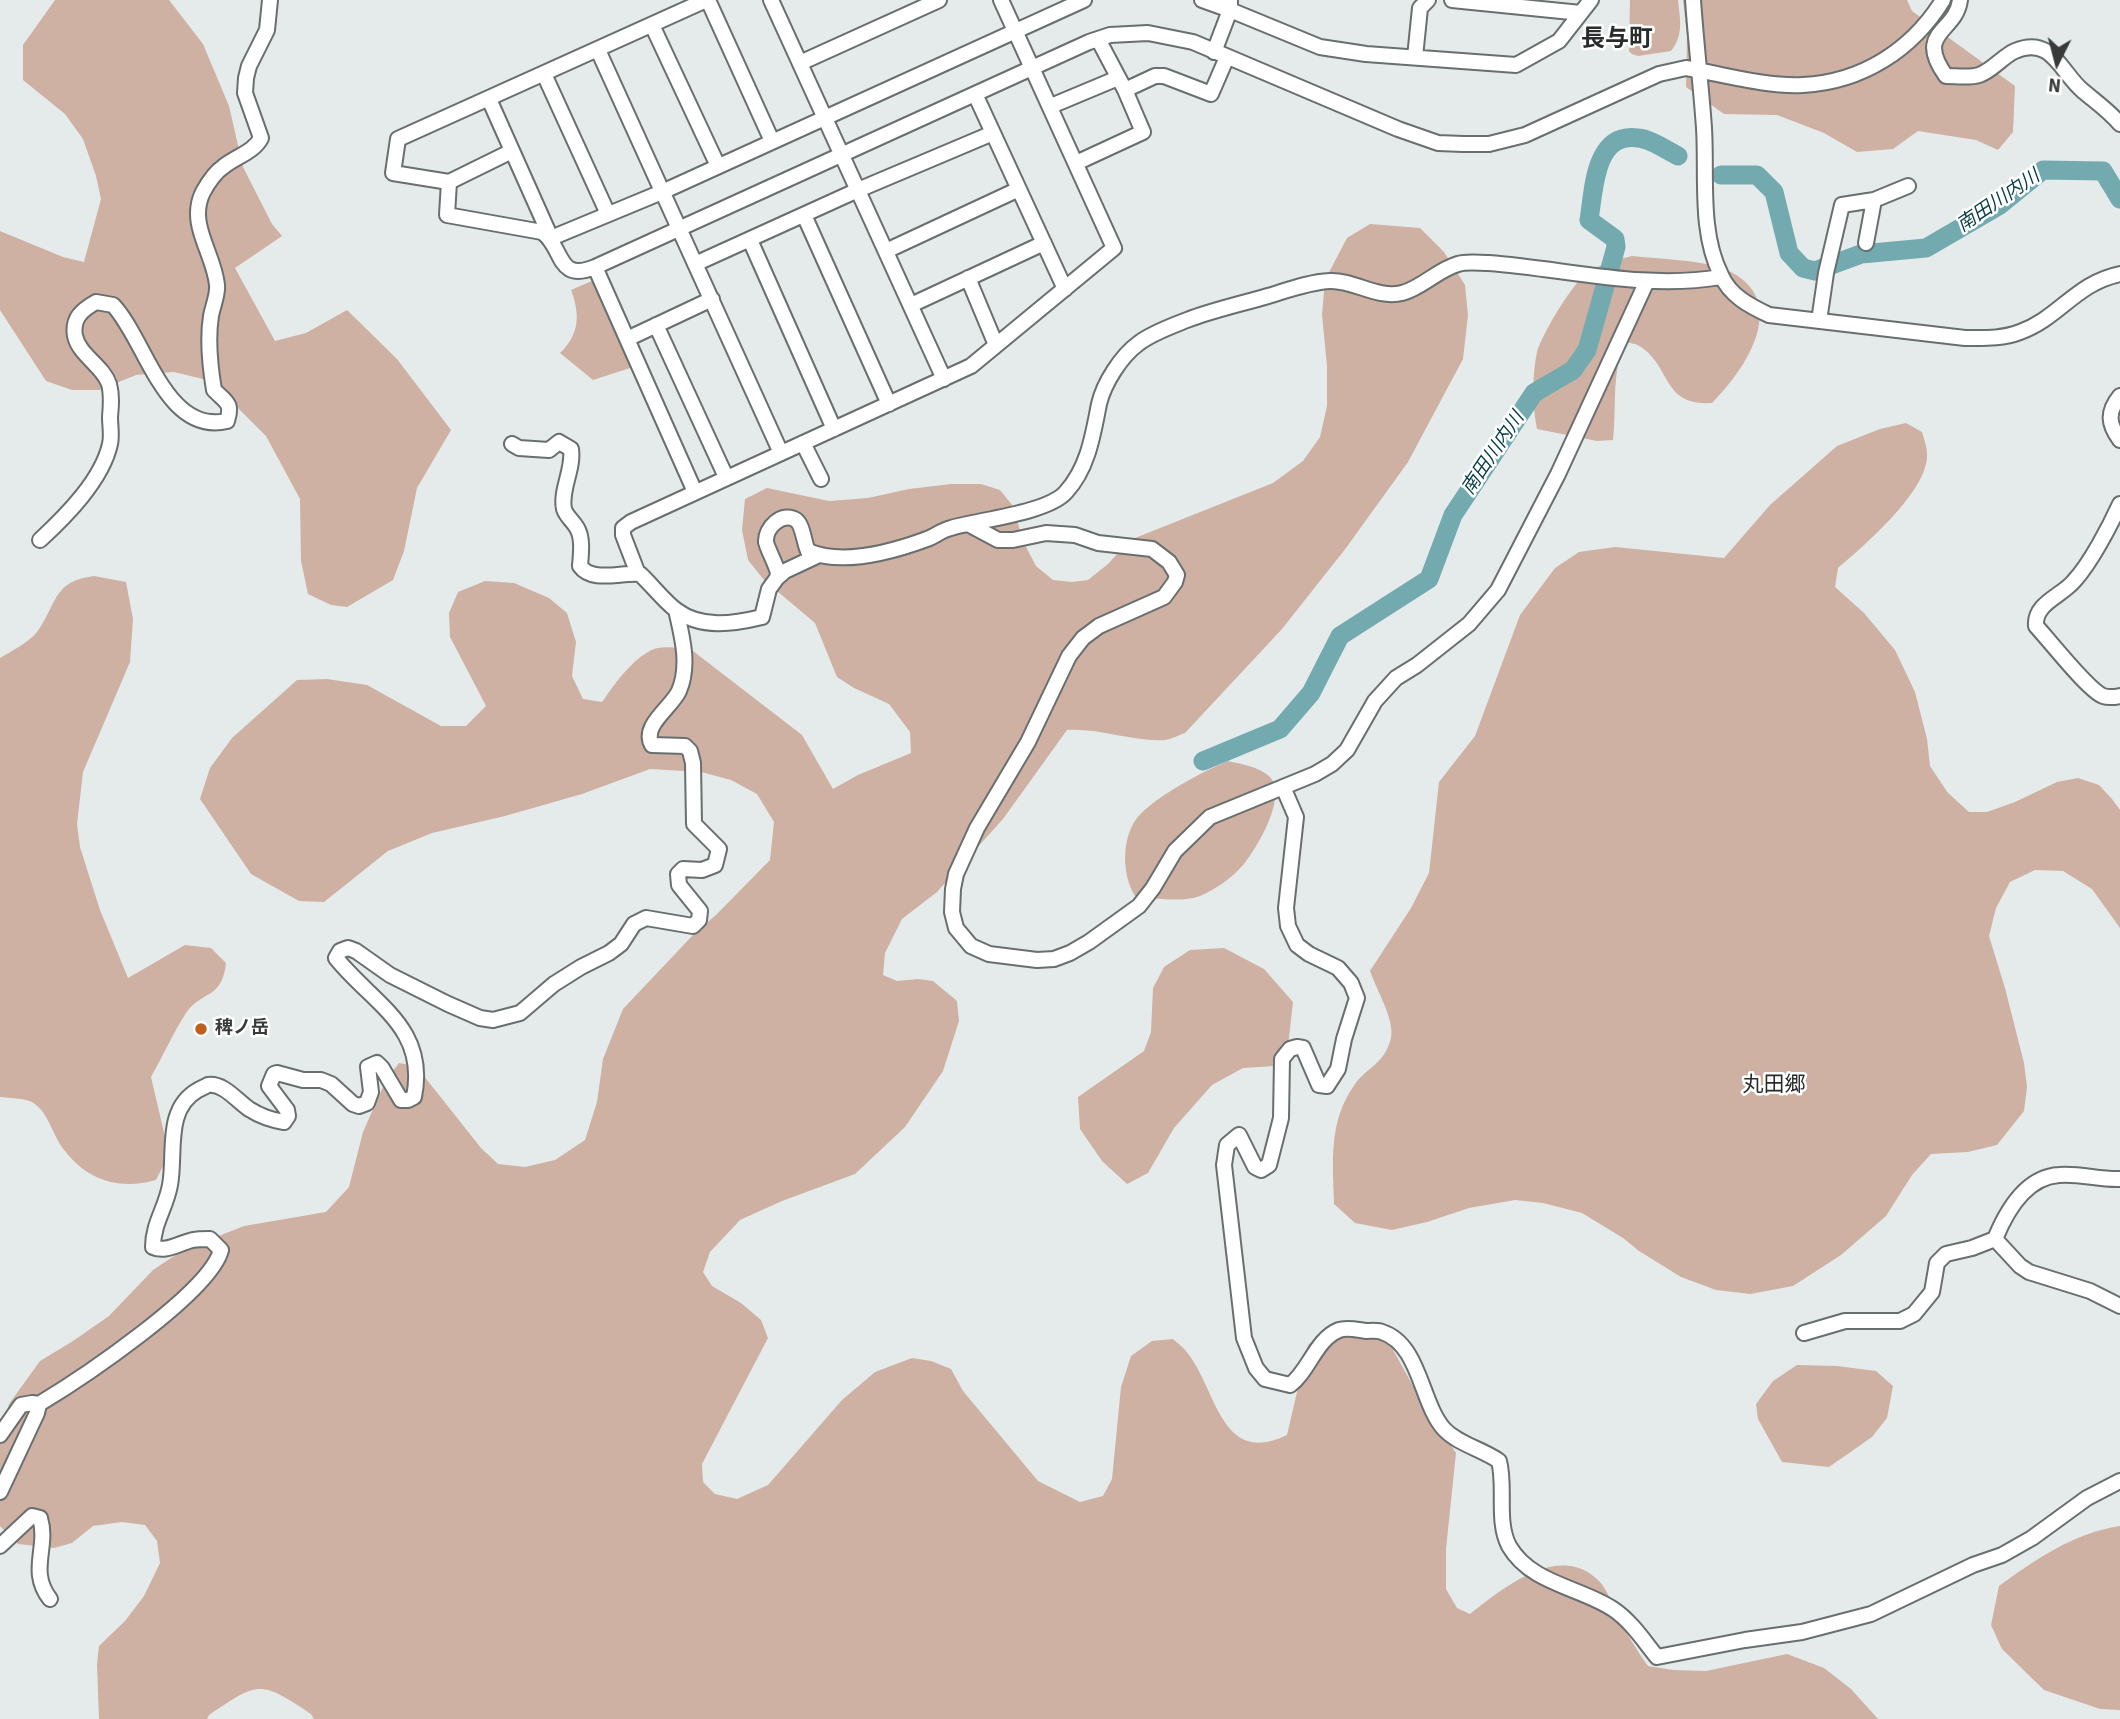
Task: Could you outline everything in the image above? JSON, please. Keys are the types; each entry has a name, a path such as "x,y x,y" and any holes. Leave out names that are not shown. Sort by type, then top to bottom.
{"street":[{"path":"40,540 87,490 110,443 111,394 108,381 76,341 74,332 78,315 86,308 96,302 113,305 178,407 202,422 214,424 227,421 230,411 228,402 214,390 210,366 211,317 217,281 202,238 198,210 202,195 221,167 252,149 261,138 245,93 249,66 267,30 270,0"},
{"path":"512,151 449,182 393,173 398,139 707,0 772,141"},
{"path":"800,62 939,0"},
{"path":"819,555 777,578 769,589 762,617 729,624 702,622 676,610 656,588 638,574 623,535 623,528 726,477 971,366 1114,248 1001,0"},
{"path":"551,238 662,192 1084,0"},
{"path":"1202,0 1230,5 1320,47 1516,65 1559,41 1591,0"},
{"path":"1415,57 1420,8 1428,0"},
{"path":"1452,0 1581,13"},
{"path":"1693,0 1704,129 1708,225 1721,277 1744,302 1769,315 1965,338 1997,338 2046,318 2086,286 2120,274"},
{"path":"489,99 563,264 569,270 578,272 595,267 1111,35 1148,33 1193,42 1398,130 1438,143 1489,144 1525,135 1659,74 1686,68 1778,84 1802,85 1841,80 1893,56 1917,36 1943,0"},
{"path":"1960,0 1957,14 1940,30 1935,41 1935,53 1947,76 1979,75 2013,51 2029,46 2040,48 2057,59 2082,90 2102,104 2120,124"},
{"path":"777,2 800,62 944,379"},
{"path":"1051,106 1155,76 1164,76 1212,94 1230,5"},
{"path":"652,25 718,166"},
{"path":"1076,163 1143,131 1098,39"},
{"path":"598,50 781,453"},
{"path":"544,74 608,214"},
{"path":"975,94 1065,289"},
{"path":"695,264 858,190 993,133"},
{"path":"449,182 447,215 542,232 551,238"},
{"path":"1819,321 1826,273 1842,205 1874,200 1908,186"},
{"path":"887,251 1019,189"},
{"path":"1866,243 1874,200"},
{"path":"804,215 889,404"},
{"path":"750,240 834,429"},
{"path":"911,305 1044,243"},
{"path":"777,578 775,558 766,540 769,528 778,519 795,519 808,551 819,555 844,556 896,550 951,528 1035,508 1065,495 1088,452 1100,401 1110,378 1139,342 1187,320 1302,286 1329,281 1351,283 1369,291 1399,294 1413,290 1459,263 1490,263 1647,281 1694,282 1721,277"},
{"path":"595,267 695,492"},
{"path":"968,278 996,345"},
{"path":"970,525 998,540 1046,533 1076,535 1098,543 1152,549 1169,562 1177,575 1164,597 1099,626 1083,638 1069,656 1028,742 977,828 956,874 952,912 956,928 971,946 989,954 1037,960 1054,959 1089,942 1139,906 1175,851 1210,817 1332,764 1347,750 1375,701 1396,678 1417,665 1468,624 1498,590 1558,474 1647,281"},
{"path":"627,339 712,299"},
{"path":"656,325 726,477"},
{"path":"2120,396 2109,416 2111,428 2120,440"},
{"path":"512,444 549,450 559,442 571,449 571,469 564,512 579,530 582,547 580,566 585,573 594,576 638,574"},
{"path":"803,443 821,479"},
{"path":"2120,504 2074,582 2043,606 2036,620 2036,626 2074,667 2088,687 2104,697 2120,696"},
{"path":"0,1435 21,1405 39,1404 81,1379 155,1323 210,1271 218,1259 221,1250 210,1239 193,1240 166,1249 153,1247 153,1231 171,1183 175,1125 181,1108 191,1094 207,1085 222,1088 250,1110 270,1120 284,1122 288,1116 287,1110 269,1086 274,1074 331,1084 353,1104 359,1105 367,1103 371,1092 368,1067 377,1063 401,1100 414,1097 417,1075 404,1031 394,1016 350,975 336,958 340,951 348,948 356,951 390,975 480,1018 493,1020 520,1013 554,984 621,944 634,924 646,918 693,926 699,920 700,911 679,884 678,874 683,869 702,870 715,865 719,849 694,824 691,751 685,746 652,745 649,738 649,730 679,690 682,678 684,647 676,610"},
{"path":"1283,787 1296,817 1286,908 1288,926 1297,945 1338,968 1351,983 1357,998 1338,1069 1327,1086 1319,1085 1303,1048 1297,1046 1288,1050 1282,1059 1281,1118 1269,1165 1261,1170 1255,1167 1239,1135 1227,1145 1224,1165 1244,1338 1256,1368 1265,1379 1290,1385 1298,1378 1324,1340 1339,1330 1382,1332 1394,1339 1408,1354 1434,1415 1445,1430 1499,1461 1503,1475 1503,1523 1508,1544 1518,1558 1558,1585 1616,1611 1657,1657 1802,1632 1871,1614 1973,1565 2002,1555 2032,1538 2087,1498 2120,1481"},
{"path":"1804,1333 1845,1321 1900,1321 1914,1314 1932,1292 1937,1263 1947,1254 1996,1239 2003,1221 2021,1195 2039,1180 2058,1175 2120,1179"},
{"path":"1996,1239 2020,1266 2029,1272 2090,1291 2120,1306"},
{"path":"0,1492 39,1404"},
{"path":"0,1546 32,1516 40,1518 42,1526 38,1566 42,1588 50,1598"}],"shaded area":[{"path":"55,0 169,0 203,44 229,106 243,167 272,224 282,236 235,268 275,341 306,333 347,310 397,359 451,430 417,488 404,551 393,580 347,607 331,605 308,594 301,561 300,499 266,436 211,381 174,372 136,375 99,390 72,390 46,381 0,310 0,231 63,257 84,262 101,199 83,139 65,114 23,80 23,45"},
{"path":"1630,0 1678,0 1679,33 1671,51 1638,56 1629,51"},
{"path":"1683,0 1907,0 1912,11 2015,86 2013,132 1998,150 1976,140 1918,131 1893,149 1857,152 1824,133 1777,115 1724,114 1686,87 1687,36"},
{"path":"1370,224 1420,228 1444,252 1465,285 1468,315 1463,359 1408,462 1346,548 1282,629 1185,733 1168,739 1153,740 1067,730 1003,819 937,892 902,919 885,953 883,975 897,981 933,981 957,1001 959,1021 943,1071 905,1127 855,1174 740,1220 710,1252 703,1272 712,1286 741,1303 761,1320 768,1338 702,1464 703,1482 715,1494 737,1499 768,1485 842,1400 875,1372 912,1358 931,1361 951,1369 963,1391 1038,1481 1080,1502 1103,1496 1112,1479 1121,1387 1131,1356 1152,1341 1173,1339 1181,1346 1196,1365 1222,1418 1233,1432 1247,1441 1264,1442 1287,1435 1308,1345 1331,1326 1367,1324 1381,1328 1418,1395 1456,1453 1446,1549 1446,1589 1457,1608 1470,1614 1515,1582 1550,1567 1567,1566 1584,1570 1604,1588 1648,1666 1706,1671 1787,1654 1824,1668 1851,1689 1878,1719 314,1719 311,1714 281,1695 260,1689 239,1696 207,1719 99,1719 99,1646 125,1621 144,1596 160,1563 157,1541 145,1525 122,1522 93,1526 72,1543 54,1548 18,1544 0,1526 0,1439 9,1404 40,1361 109,1316 153,1270 183,1250 244,1226 326,1212 349,1187 363,1132 386,1080 399,1063 416,1066 481,1148 498,1164 525,1167 555,1160 585,1140 597,1102 603,1059 623,1009 693,935 770,860 774,822 757,794 731,780 701,772 650,769 582,794 432,833 388,851 324,902 299,901 251,874 200,799 210,768 232,738 297,680 327,679 367,685 441,726 466,726 486,706 450,637 449,613 458,592 485,581 514,583 549,598 567,613 576,642 572,676 583,699 602,702 628,668 653,650 670,647 693,651 802,735 833,789 858,775 911,753 910,732 889,704 837,677 815,623 764,580 748,560 742,530 745,499 767,488 829,501 868,498 951,484 981,484 1000,490 1013,506 1023,541 1036,566 1053,580 1088,580 1108,564 1130,540 1273,483 1303,461 1320,437 1327,406 1327,366 1322,315 1325,280 1347,238"},
{"path":"1632,256 1718,267 1746,283 1757,299 1760,316 1757,335 1749,354 1712,403 1696,402 1676,392 1651,356 1641,347 1625,342 1616,378 1613,440 1597,441 1537,429 1533,400 1535,361 1551,323 1565,299 1586,274 1602,265"},
{"path":"594,280 633,367 593,380 560,353 575,331 577,315 571,290"},
{"path":"1906,423 1922,432 1927,451 1925,468 1907,500 1838,568 1835,587 1864,613 1895,650 1915,692 1927,739 1930,766 1948,793 1969,812 1987,812 2057,782 2078,778 2099,785 2120,810 2120,928 2092,889 2063,871 2035,870 2010,882 1996,908 1989,936 2024,1063 2027,1087 2024,1111 1997,1145 1968,1152 1931,1154 1912,1175 1886,1216 1841,1255 1793,1286 1750,1294 1716,1290 1681,1277 1582,1213 1543,1203 1515,1200 1469,1208 1392,1230 1355,1223 1334,1204 1333,1157 1336,1127 1346,1098 1360,1078 1384,1054 1391,1038 1388,1014 1370,971 1411,908 1429,873 1439,782 1475,736 1520,615 1555,568 1579,552 1615,547 1724,558 1770,505 1837,446 1880,429"},
{"path":"94,576 126,582 133,619 130,662 83,772 77,824 80,847 100,910 128,978 185,945 211,948 226,963 220,983 186,1013 151,1077 169,1154 156,1180 130,1184 106,1180 84,1170 61,1145 38,1107 25,1100 0,1097 0,658 25,643 37,632 63,589 70,583"},
{"path":"1228,761 1260,770 1269,776 1274,785 1275,796 1269,821 1250,856 1229,878 1200,896 1176,900 1135,896 1128,878 1125,857 1128,836 1137,818 1166,794"},
{"path":"1224,948 1264,969 1293,1002 1288,1046 1275,1066 1243,1068 1212,1085 1174,1128 1148,1173 1127,1184 1102,1161 1080,1129 1078,1097 1144,1051 1151,1032 1153,988 1164,967 1190,950"},
{"path":"1797,1365 1876,1371 1893,1386 1887,1418 1872,1437 1829,1467 1782,1462 1758,1419 1756,1404 1773,1381"},
{"path":"2120,1526 2120,1710 2100,1709 2044,1690 2002,1649 1991,1625 1999,1586 2041,1557 2071,1541 2103,1529"}],"waterway":[{"name":"南田川内川","path":"1203,761 1280,729 1311,693 1340,636 1429,579 1453,515 1534,393 1573,370 1587,350 1616,247 1615,239 1589,220 1595,179 1604,153 1612,144 1623,139 1638,138 1678,156"},
{"name":"南田川内川","path":"1721,175 1757,175 1774,192 1789,253 1803,268 1815,271 1861,254 1926,248 2000,205 2043,170 2103,171 2120,199"}],"place":[{"name":"稗ノ岳","path":"201,1029"}],"district":[{"name":"長与町","path":"1617,41"},
{"name":"丸田郷","path":"1774,1086"}]}
